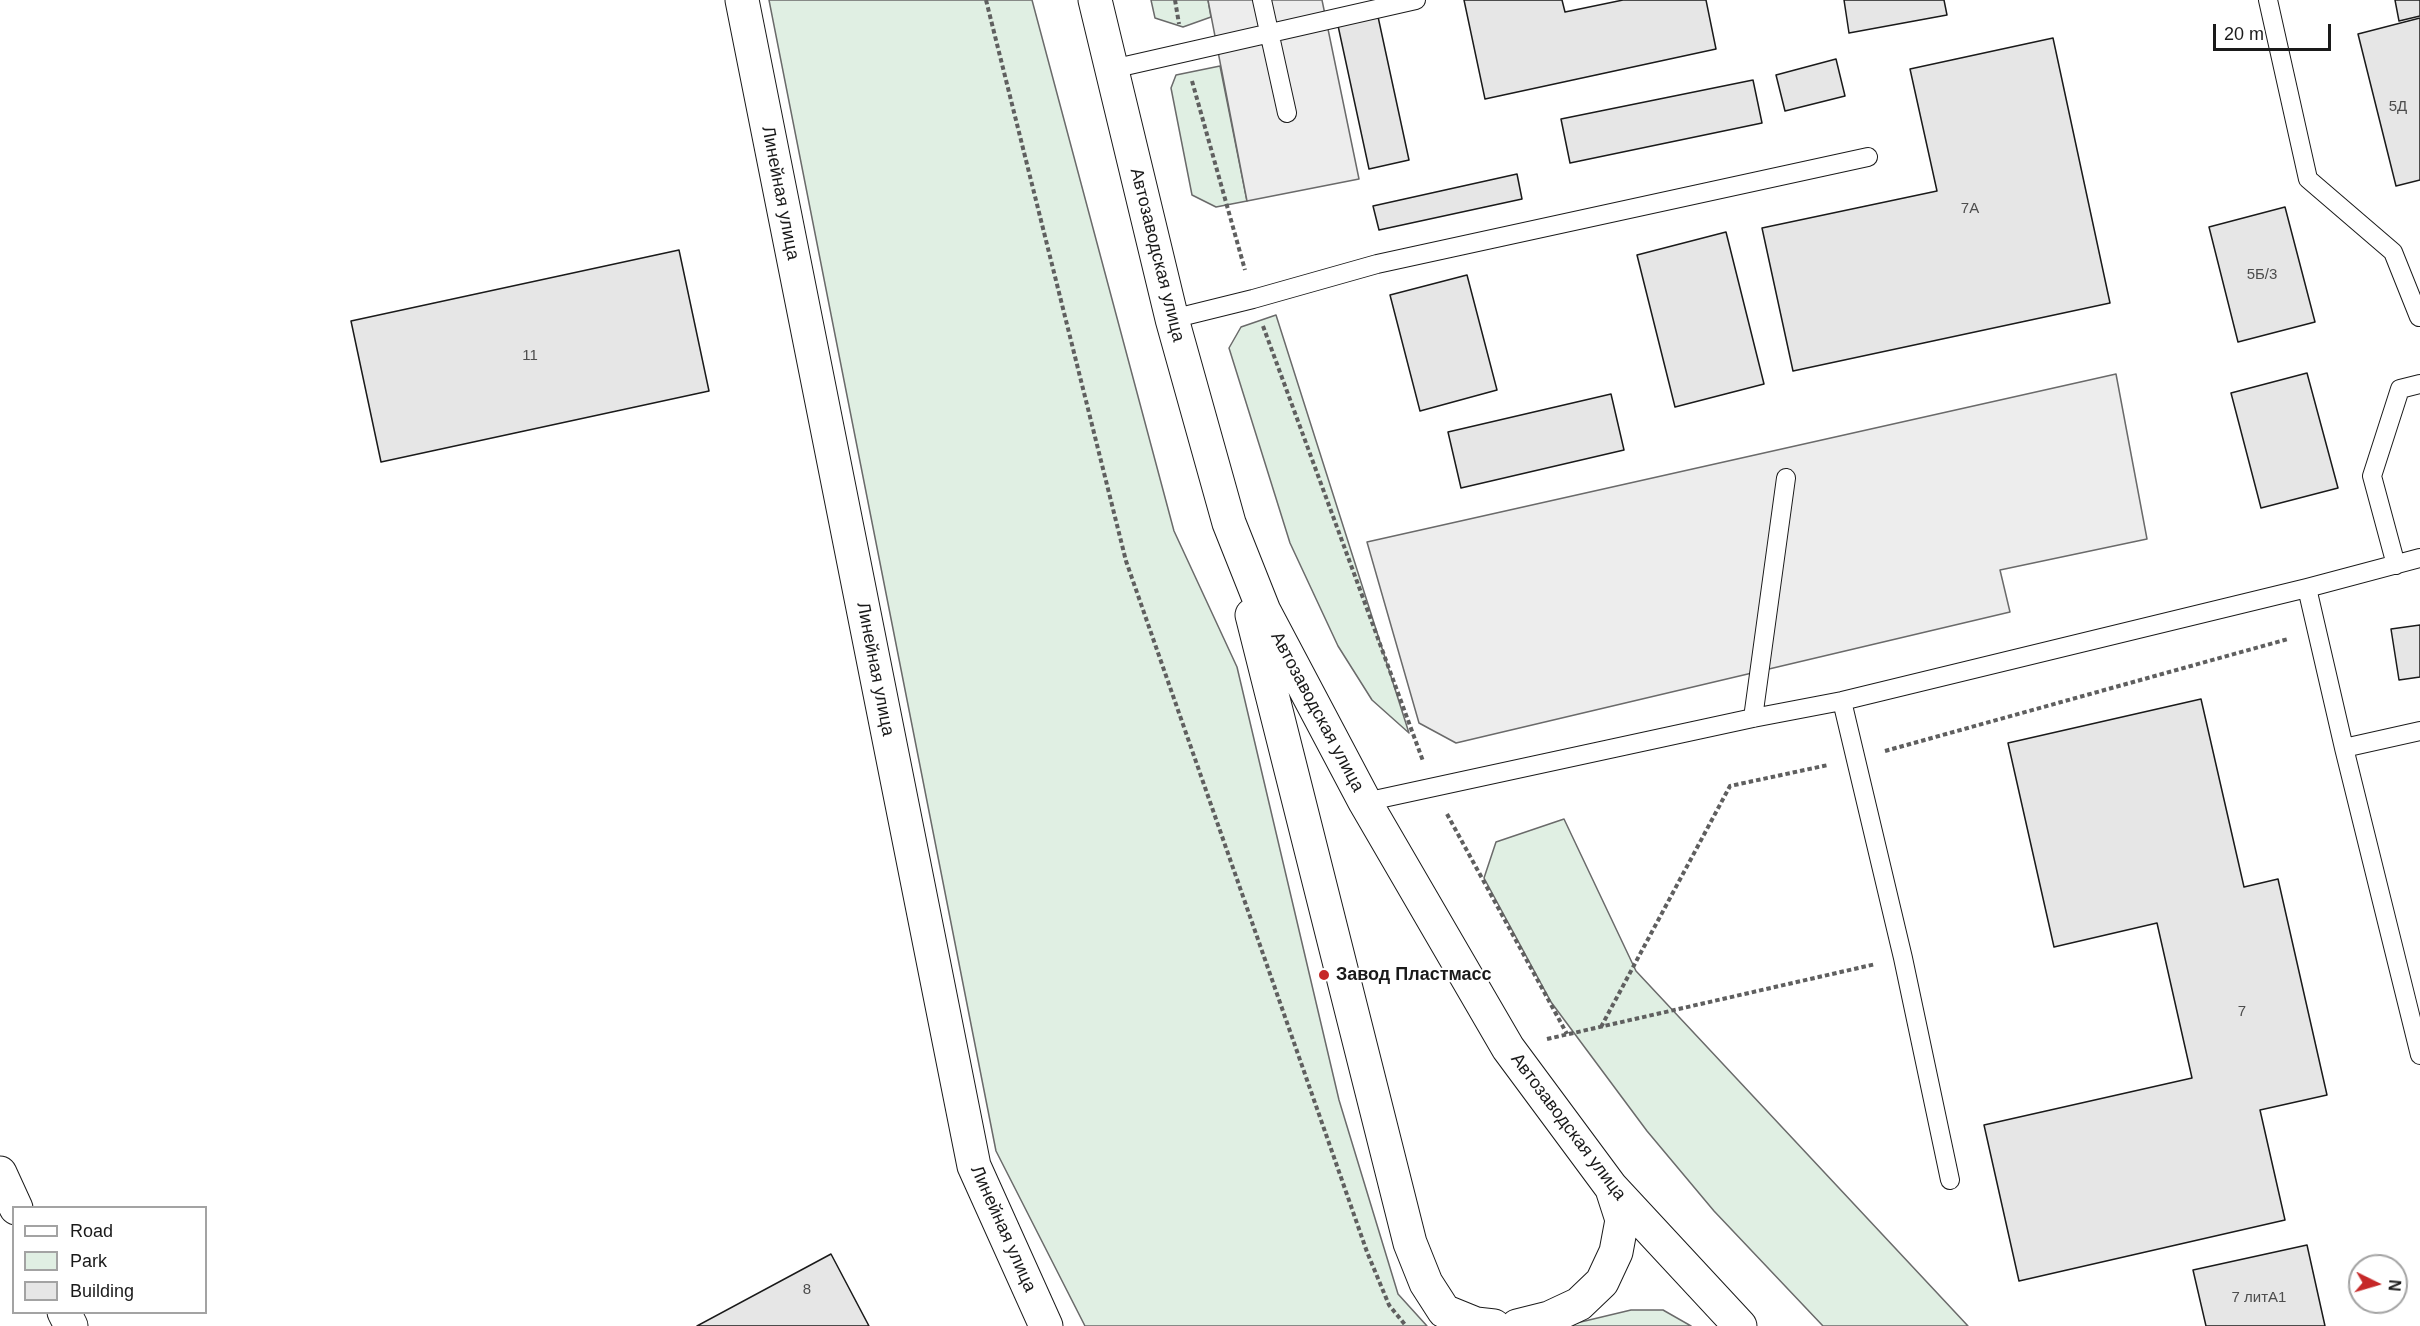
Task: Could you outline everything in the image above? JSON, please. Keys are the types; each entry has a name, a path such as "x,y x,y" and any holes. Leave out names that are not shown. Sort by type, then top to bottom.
{"street":[{"name":"Линейная улица","path":"742,0 974,1166 1047,1326"},
{"name":"Автозаводская улица","path":"1095,0 1172,319 1229,523 1264,611 1365,802 1508,1048 1611,1187 1740,1326"},
{"path":"1229,523 1410,1243 1426,1283 1444,1311 1476,1324 1494,1326"},
{"path":"0,1173 15,1206"},
{"path":"1517,1326 1549,1318 1579,1304 1602,1282 1616,1252 1622,1220 1611,1187"}],"lane":[{"path":"1262,0 1287,113"},
{"path":"1112,69 1411,0"},
{"path":"2268,0 2308,179 2393,252 2419,317"},
{"path":"1172,319 1377,264 1868,157"},
{"path":"2396,565 2372,476 2400,389 2420,384"},
{"path":"1753,718 1786,478"},
{"path":"1365,802 1753,718 1842,701 2307,588 2420,558"},
{"path":"2307,588 2420,1055"},
{"path":"1842,701 1903,958 1950,1180"},
{"path":"2344,748 2420,731"}],"path":[{"path":"986,0 1126,561 1367,1252 1389,1305 1406,1326"},
{"path":"1174,0 1184,53 1253,299 1432,787 1567,1034"},
{"path":"1601,1027 1730,786 1856,759 2317,631"},
{"path":"1508,1048 1903,958"}],"green space":[{"path":"769,0 1032,0 1174,531 1237,667 1339,1100 1398,1294 1427,1326 1085,1326 996,1151"},
{"path":"1151,0 1208,0 1211,17 1183,27 1155,18"},
{"path":"1220,66 1247,201 1216,207 1192,195 1171,88 1176,75"},
{"path":"1276,315 1409,733 1372,700 1338,646 1290,543 1229,348 1241,327"},
{"path":"1564,819 1636,971 1968,1326 1823,1326 1714,1211 1647,1131 1551,1002 1484,878 1496,842"},
{"path":"1631,1310 1663,1310 1691,1326 1564,1326"}],"shaded area":[{"path":"1208,0 1322,0 1359,179 1247,201"},
{"path":"2116,374 2147,539 2000,570 2010,612 1456,743 1419,723 1367,542"}],"building":[{"path":"1464,0 1562,0 1565,12 1623,0 1706,0 1716,49 1485,99"},
{"path":"1844,0 1944,0 1947,15 1849,33"},
{"path":"2395,0 2420,0 2420,16 2399,21"},
{"path":"1377,12 1409,160 1369,169 1337,21"},
{"path":"2420,18 2420,180 2396,186 2358,34"},
{"path":"2053,38 2110,303 1793,371 1762,228 1937,191 1910,69"},
{"path":"1836,59 1845,96 1785,111 1776,75"},
{"path":"1753,80 1762,123 1570,163 1561,119"},
{"path":"1517,174 1522,199 1379,230 1373,206"},
{"path":"2285,207 2315,322 2238,342 2209,227"},
{"path":"1726,232 1764,384 1675,407 1637,255"},
{"path":"679,250 709,391 381,462 351,321"},
{"path":"1467,275 1497,390 1420,411 1390,295"},
{"path":"2307,373 2338,488 2261,508 2231,393"},
{"path":"1611,394 1624,450 1461,488 1448,432"},
{"path":"2420,625 2420,677 2399,680 2391,629"},
{"path":"2201,699 2244,887 2278,879 2327,1095 2260,1110 2285,1220 2019,1281 1984,1125 2192,1078 2157,923 2054,947 2008,743"},
{"path":"2307,1245 2325,1326 2206,1326 2193,1270"},
{"path":"831,1254 869,1326 697,1326"}],"place":[{"name":"Завод Пластмасс","path":"1324,975"}]}
